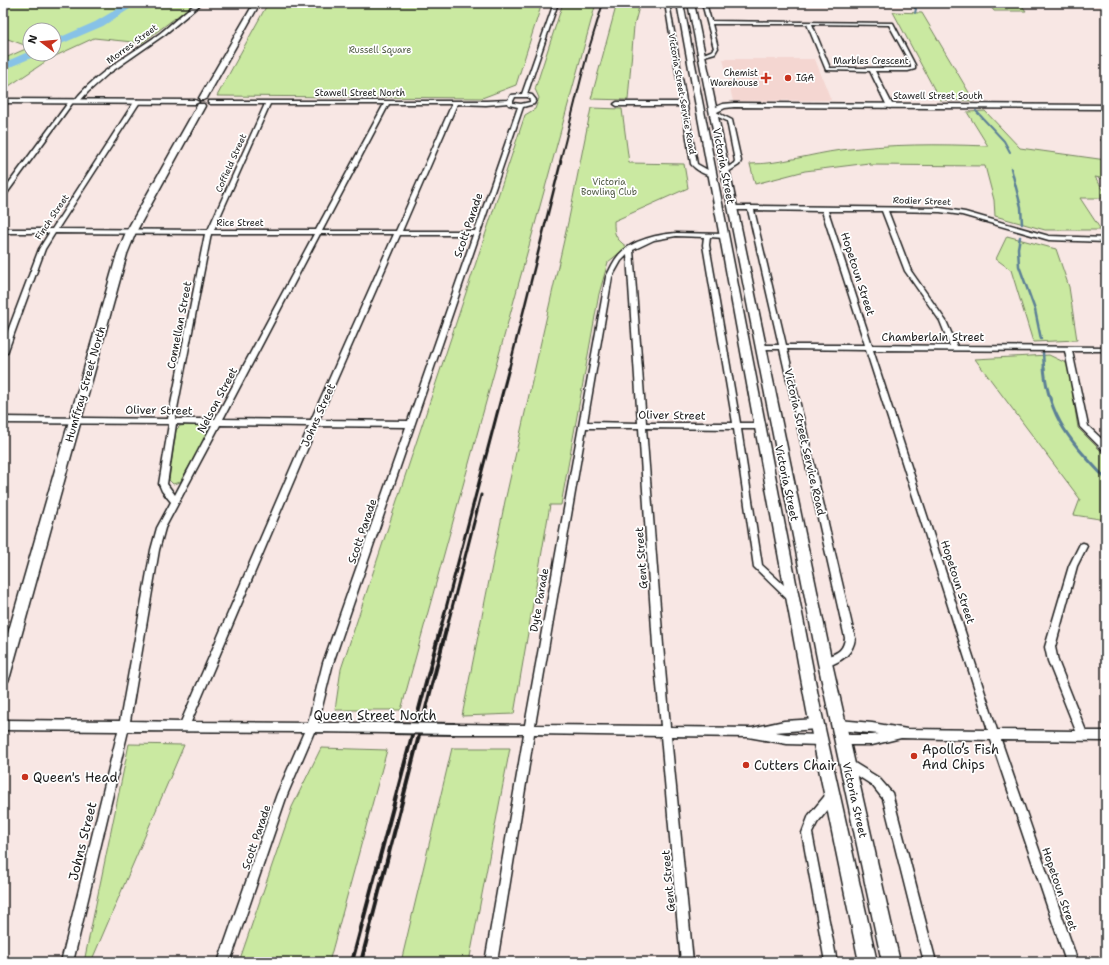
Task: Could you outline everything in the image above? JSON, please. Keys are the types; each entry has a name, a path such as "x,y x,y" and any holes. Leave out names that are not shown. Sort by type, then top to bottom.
{"main road":[{"name":"Humffray Street North","path":"3,676 122,254 132,232 257,3"},
{"name":"Victoria Street","path":"680,3 817,724 868,962"},
{"name":"Victoria Street","path":"691,3 703,56 824,663 892,962"},
{"name":"Stawell Street North","path":"4,101 202,102"},
{"name":"Stawell Street South","path":"700,109 713,109 728,105 1106,107"},
{"path":"718,203 732,203"},
{"path":"817,724 840,733"},
{"path":"821,740 840,733"}],"street":[{"name":"Morres Street","path":"3,195 75,101 99,79 161,34 182,15 200,3"},
{"path":"524,95 556,3"},
{"name":"Victoria Street Service Road","path":"667,3 694,164 712,175"},
{"path":"703,56 716,50 704,3"},
{"path":"709,23 810,23"},
{"name":"Marbles Crescent","path":"810,23 890,24 913,65 913,69 828,69 810,23"},
{"path":"872,70 890,106"},
{"path":"524,95 530,96 533,100 532,103 527,106 512,104 510,101 513,96 524,95"},
{"name":"Stawell Street North","path":"202,102 486,103 510,101"},
{"name":"Finch Street","path":"3,353 42,249 137,102"},
{"name":"Coffield Street","path":"209,232 268,102"},
{"name":"Nelson Street","path":"124,727 155,550 161,528 388,103"},
{"name":"Johns Street","path":"184,727 314,423 455,103"},
{"path":"617,104 683,104"},
{"name":"Scott Parade","path":"224,962 282,794 311,728 326,668 520,106"},
{"path":"713,109 729,120 738,161 736,166 728,169 726,172"},
{"name":"Rodier Street","path":"732,203 751,208 950,211 1044,237 1070,240 1106,240"},
{"name":"Victoria Street Service Road","path":"751,208 850,638 850,645 847,651 824,663"},
{"name":"Hopetoun Street","path":"824,208 994,735 1072,962"},
{"path":"884,209 908,271 943,321 954,348"},
{"name":"Rice Street","path":"3,231 476,233"},
{"name":"Connellan Street","path":"175,501 165,489 163,484 172,421 209,232"},
{"path":"630,249 640,242 654,237 674,235 724,236"},
{"path":"708,235 706,245 737,426 758,567 793,599"},
{"name":"Dyte Parade","path":"491,962 565,520 584,425 609,277 618,260 630,249"},
{"name":"Gent Street","path":"630,249 665,730 687,962"},
{"name":"Chamberlain Street","path":"760,347 1106,349"},
{"path":"1068,348 1084,427 1106,448"},
{"name":"Oliver Street","path":"3,420 410,424"},
{"name":"Oliver Street","path":"584,425 761,426"},
{"path":"1083,546 1073,566 1050,647 1053,662 1083,735"},
{"name":"Queen Street North","path":"748,732 784,726 817,724"},
{"name":"Queen Street North","path":"3,725 665,730 748,732 787,739 821,740"},
{"name":"Johns Street","path":"67,962 124,727"},
{"path":"840,733 872,728 907,734 1106,736"},
{"path":"840,733 872,740 907,734"},
{"path":"847,764 873,779 888,797 930,962"},
{"path":"831,962 807,833 813,819 832,796"}],"shaded area":[{"path":"723,59 815,59 831,100 733,101"}],"green space":[{"path":"3,3 195,3 142,43 94,38 62,53 62,22 22,22 22,44 5,38 3,34"},
{"name":"Russell Square","path":"268,3 542,3 516,85 482,98 217,96"},
{"path":"563,3 596,3 401,710 335,710 341,669 525,115 535,109 539,98 535,89"},
{"path":"617,3 640,3 634,26 628,100 591,99"},
{"path":"988,3 1020,3 1026,11 994,11"},
{"path":"893,12 922,13 974,101 940,100"},
{"path":"22,51 22,62 45,62 3,90 3,59"},
{"name":"Victoria Bowling Club","path":"591,108 622,109 629,163 684,164 688,188 614,221 616,236 627,247 608,262 599,294 561,505 550,505 514,714 462,716 505,501 569,218"},
{"path":"985,111 1020,148 1106,160 1106,179 1095,177 1106,194 1106,198 1080,198 1101,230 1045,230 995,216 994,200 985,166 870,165 869,163 805,171 755,184 750,164 785,161 841,150 878,147 933,145 988,146 967,112"},
{"path":"1007,236 1056,249 1069,287 1077,340 1033,342 1011,270 996,259"},
{"path":"1049,355 1068,364 1078,428 1106,456 1106,520 1074,515 1080,499 975,359"},
{"path":"180,426 204,426 208,430 204,441 180,482 173,484 169,480 176,430"},
{"path":"129,744 184,745 91,962 84,962"},
{"path":"321,748 387,750 329,962 239,962 292,807"},
{"path":"452,748 510,748 469,962 401,962"}],"waterway":[{"path":"62,40 99,24 134,3"},
{"path":"913,6 916,9 915,13"},
{"path":"3,67 22,58"},
{"path":"976,111 1004,141 1010,152"},
{"path":"1011,168 1021,207 1022,224"},
{"path":"1020,237 1018,248 1019,266 1035,310 1041,339"},
{"path":"1043,352 1044,369"},
{"path":"1044,368 1051,402 1064,429 1083,454 1106,479"}],"railway":[{"path":"560,162 587,55 603,3"},
{"path":"509,369 561,161"},
{"path":"440,631 509,368"},
{"path":"446,631 481,495"},
{"path":"352,962 440,630"},
{"path":"361,962 446,630"}],"place":[{"name":"Chemist Warehouse","path":"766,78"},
{"name":"IGA","path":"788,78"},
{"name":"Apollo’s Fish And Chips","path":"914,756"},
{"name":"Cutters Chair","path":"746,765"},
{"name":"Queen's Head","path":"25,777"}]}
